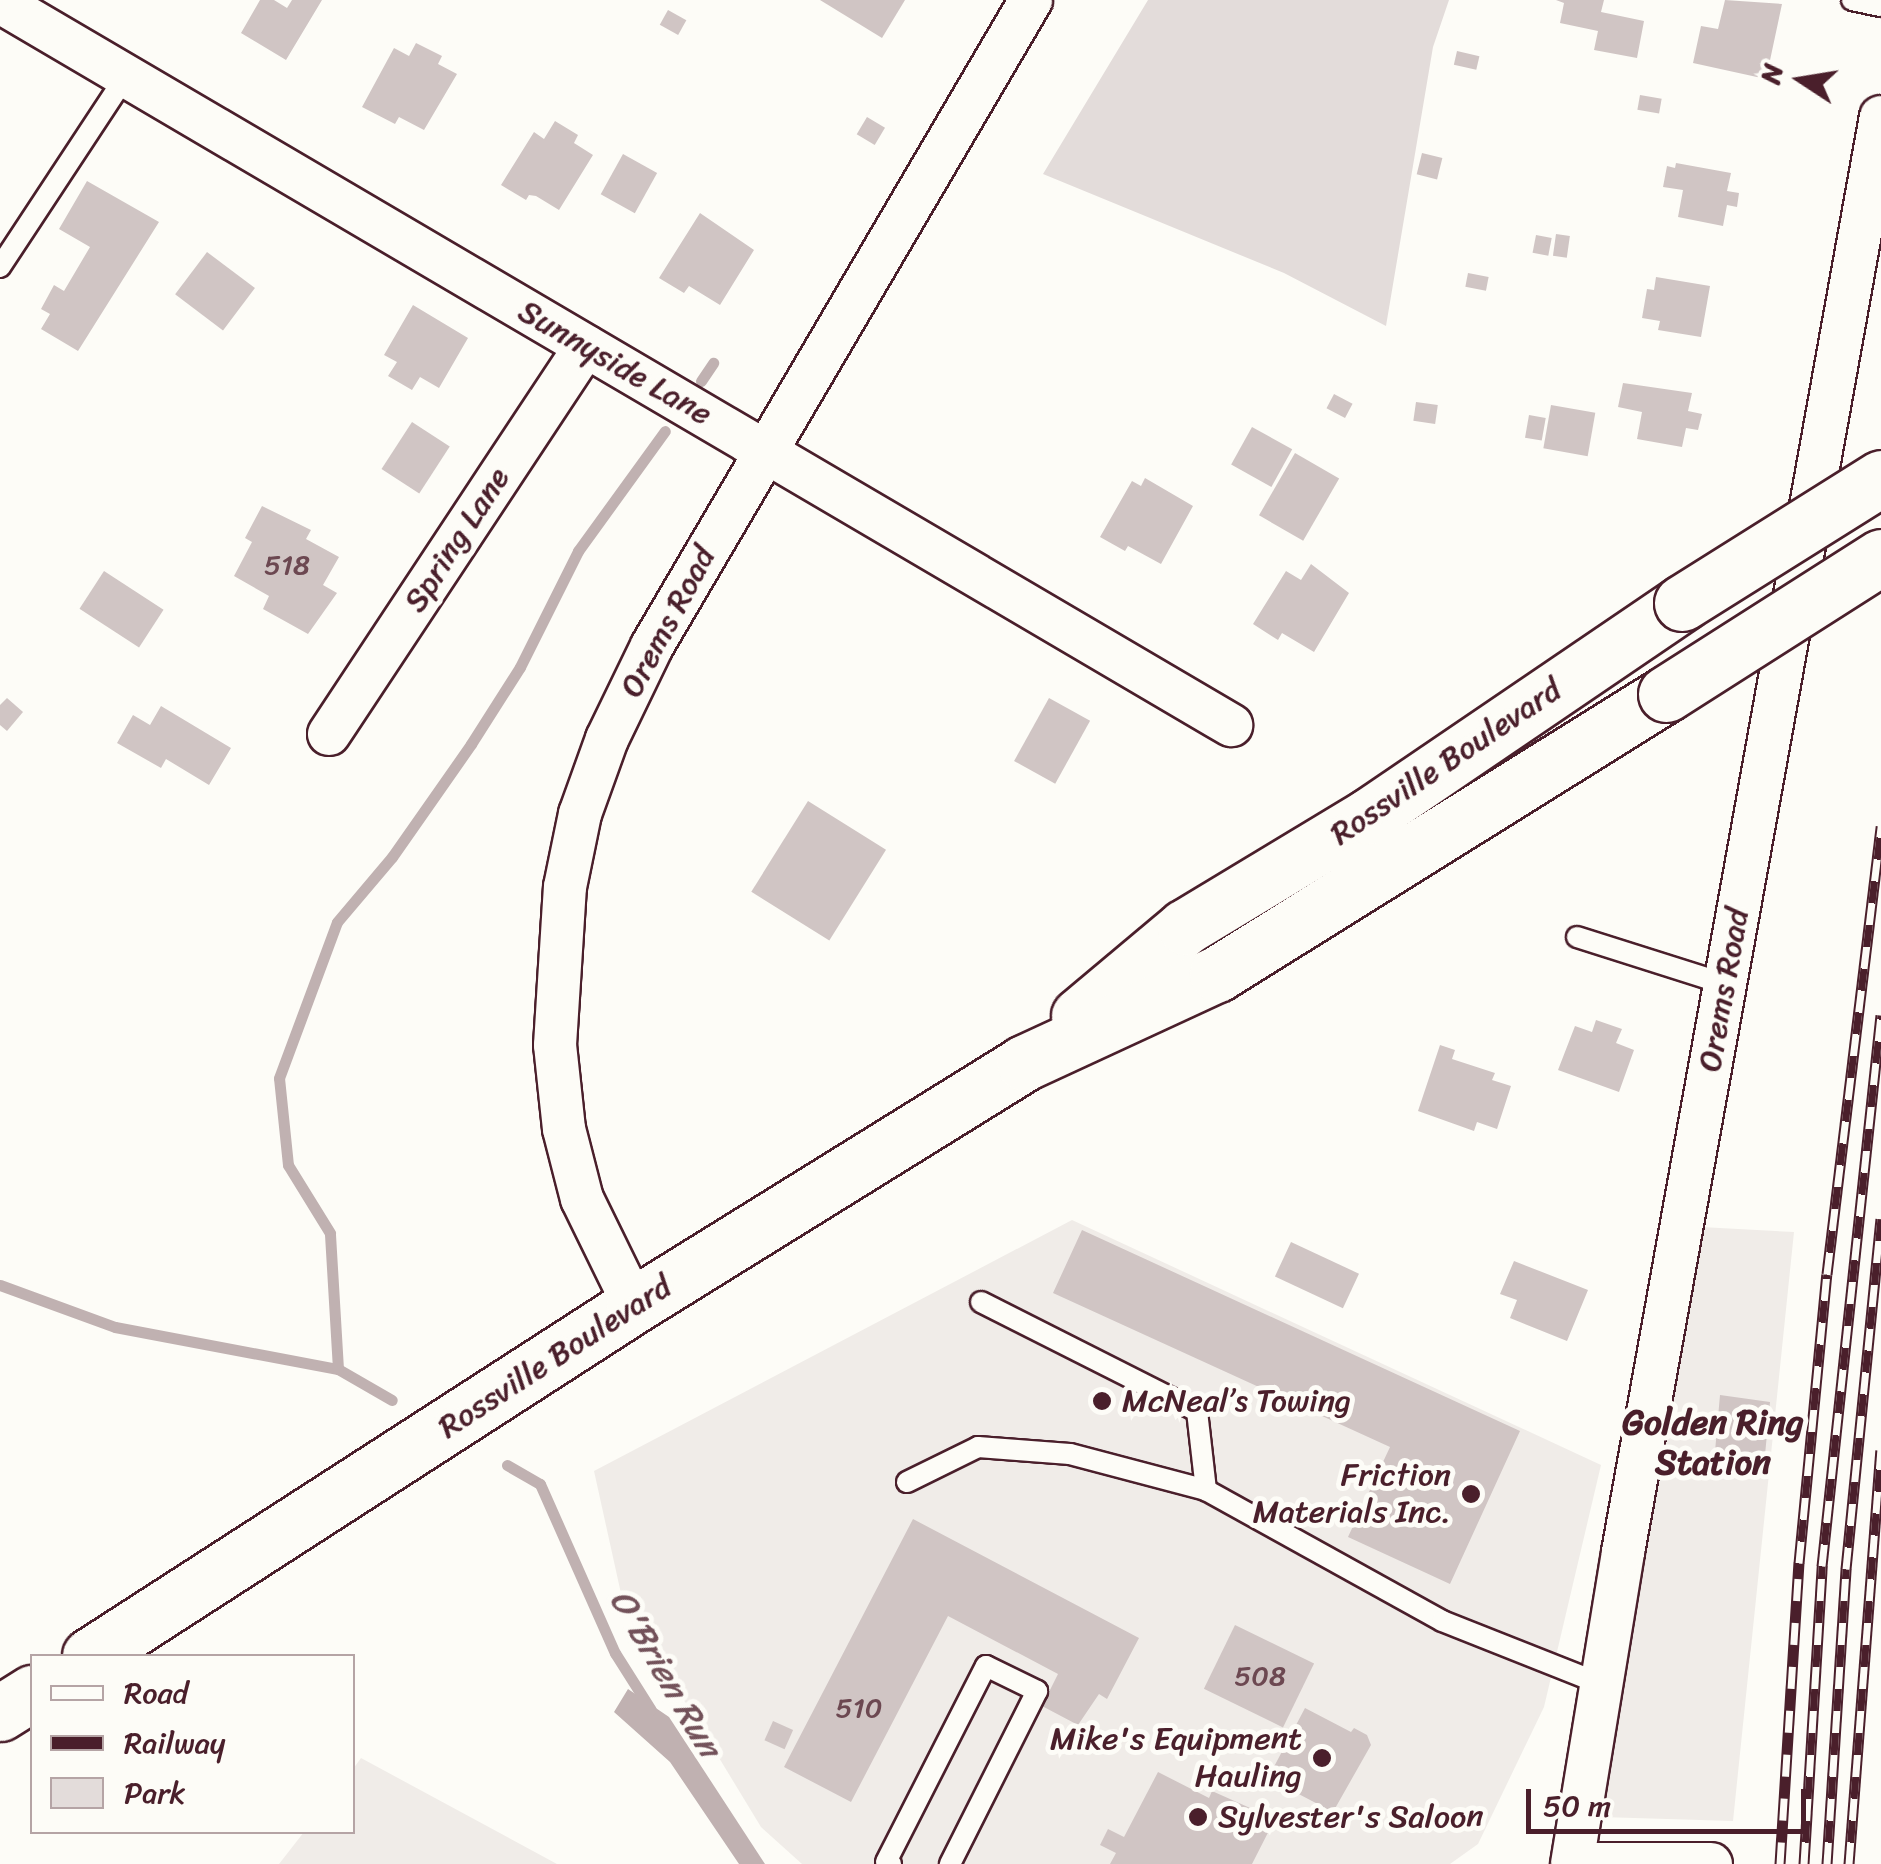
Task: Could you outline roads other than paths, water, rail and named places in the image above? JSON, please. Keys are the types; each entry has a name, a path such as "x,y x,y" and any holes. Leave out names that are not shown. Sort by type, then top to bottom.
{"main road":[{"name":"Rossville Boulevard","path":"1024,1063 1186,927 1369,816 1682,602 1881,478"},
{"name":"Rossville Boulevard","path":"93,1654 634,1305 1024,1063 1217,974 1881,557"},
{"path":"0,1713 30,1694"}],"street":[{"name":"Orems Road","path":"634,1305 582,1199 564,1129 555,1045 565,887 580,814 607,738 652,646 1031,0"},
{"name":"Sunnyside Lane","path":"0,2 1231,725"},
{"name":"Orems Road","path":"1572,1864 1881,117"},
{"name":"Spring Lane","path":"329,734 586,346"},
{"path":"1593,1864 1711,1864"}],"lane":[{"path":"1852,0 1881,6"},
{"path":"0,267 126,76"},
{"path":"1577,937 1725,984"},
{"path":"981,1302 1197,1411 1206,1490"},
{"path":"907,1482 978,1447 1070,1454 1206,1490 1442,1621 1602,1684"},
{"path":"891,1864 886,1862 986,1666 1037,1692 950,1864"}],"waterway":[{"path":"701,381 713,363"},
{"path":"338,1369 330,1233 288,1165 279,1078 337,922 392,857 471,744 520,667 578,551 665,431"},
{"name":"O'Brien Run","path":"0,1285 115,1327 338,1369 392,1400"},
{"name":"O'Brien Run","path":"507,1465 540,1484 615,1653 651,1710"}],"railway":[{"path":"1780,1864 1799,1563 1827,1274 1881,826"},
{"path":"1804,1864 1822,1566 1881,1015"},
{"path":"1827,1864 1846,1569 1881,1219"},
{"path":"1849,1864 1881,1450"}],"place":[{"name":"McNeal’s Towing","path":"1102,1401"},
{"name":"Friction Materials Inc.","path":"1471,1494"},
{"name":"Mike's Equipment Hauling","path":"1322,1758"},
{"name":"Sylvester's Saloon","path":"1198,1817"}],"district":[{"name":"Golden Ring Station","path":"1713,1442"}]}
